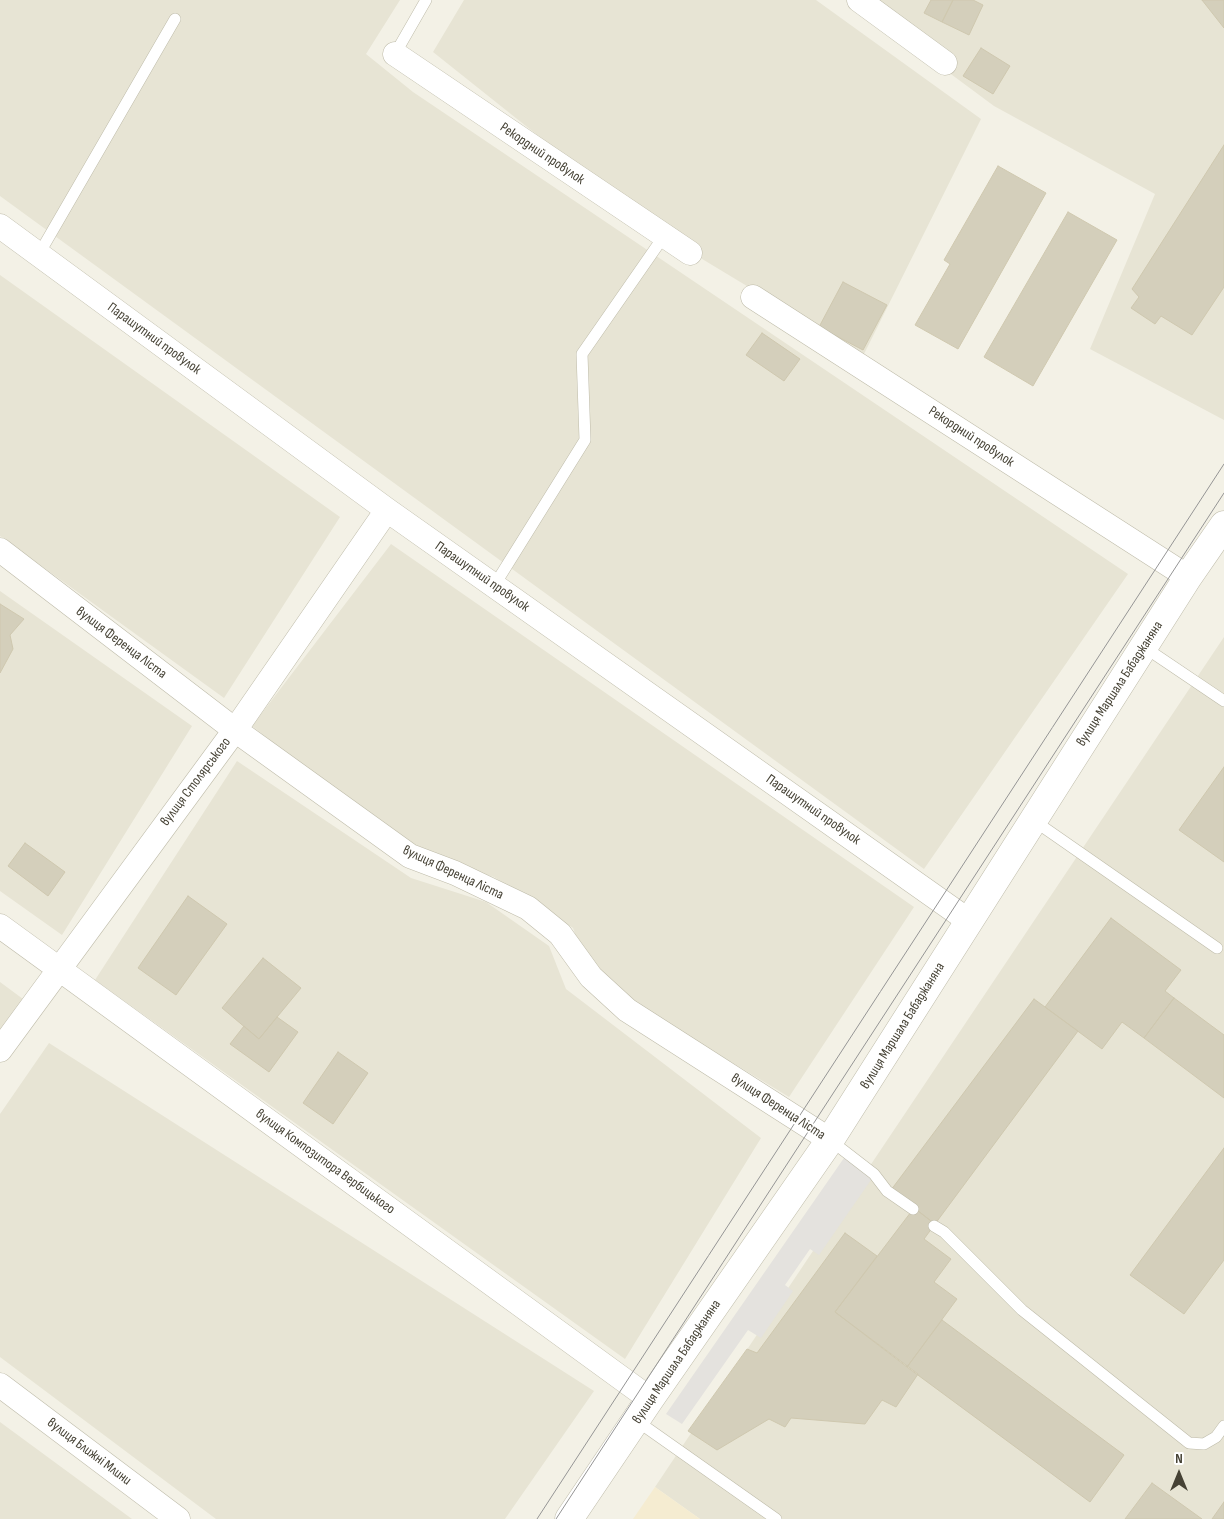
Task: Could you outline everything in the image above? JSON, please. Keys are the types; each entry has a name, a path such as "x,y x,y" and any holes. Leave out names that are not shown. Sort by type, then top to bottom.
{"street":[{"path":"859,0 945,63"},
{"name":"Рекордний провулок","path":"395,54 690,254"},
{"name":"Парашутний провулок","path":"0,226 387,510 969,921"},
{"name":"Рекордний провулок","path":"753,297 1188,577"},
{"name":"вулиця Столярського","path":"0,1050 58,967 235,730 387,510"},
{"name":"вулиця Маршала Бабаджаняна","path":"569,1519 830,1140 1188,577 1224,525"},
{"name":"вулиця Ференца Ліста","path":"0,550 235,730 410,856 455,873 528,908 560,934 592,977 627,1010 830,1140"},
{"name":"вулиця Композитора Вербицького","path":"0,926 58,967 643,1410"},
{"name":"вулиця Ближні Млини","path":"0,1385 178,1519"}],"lane":[{"path":"395,54 426,0"},
{"path":"39,254 175,19"},
{"path":"494,586 585,440 582,354 664,236"},
{"path":"1144,647 1224,701"},
{"path":"1033,820 1217,948"},
{"path":"830,1140 874,1174 887,1191 913,1209"},
{"path":"934,1226 944,1232 1022,1310 1189,1443 1204,1444 1216,1437 1224,1426"},
{"path":"643,1410 776,1519"}],"shaded area":[{"path":"0,0 400,0 366,54 413,92 1128,574 924,869 0,196"},
{"path":"464,0 816,0 981,119 863,356 664,236 433,52"},
{"path":"851,0 1224,0 1224,420 1090,349 1155,194 994,106"},
{"path":"0,275 340,517 224,698 0,536"},
{"path":"391,544 914,907 789,1097 591,977 573,928 494,877 413,852 252,726"},
{"path":"0,591 192,726 62,935 0,891"},
{"path":"1224,637 1224,1519 700,1519 655,1487"},
{"path":"237,761 411,878 486,902 549,946 566,989 761,1138 625,1359 95,980"},
{"path":"0,982 23,999 0,1033"},
{"path":"49,1043 594,1391 505,1519 216,1519 0,1357 0,1114"},
{"path":"844,1158 873,1177 819,1255 810,1249 785,1285 793,1291 761,1338 748,1330 682,1424 666,1414"},
{"path":"0,1422 132,1519 0,1519"},
{"path":"655,1487 700,1519 633,1519"}],"building":[{"path":"931,0 953,0 942,22 924,13"},
{"path":"953,0 973,0 983,5 969,35 942,22"},
{"path":"1202,0 1224,0 1224,28"},
{"path":"981,48 1010,66 993,94 963,76"},
{"path":"1224,145 1224,287 1192,335 1161,316 1155,324 1131,308 1139,297 1132,289"},
{"path":"998,166 1046,193 958,349 915,325 950,264 944,260"},
{"path":"1068,212 1117,240 1033,386 984,357"},
{"path":"843,282 887,305 863,350 819,327"},
{"path":"762,333 800,359 784,381 746,355"},
{"path":"0,604 24,619 10,635 13,649 0,673"},
{"path":"1224,767 1224,862 1179,830"},
{"path":"25,843 65,872 48,896 8,866"},
{"path":"188,896 227,924 176,995 138,968"},
{"path":"1111,918 1181,970 1165,991 1174,998 1144,1038 1122,1022 1102,1049 1045,1007"},
{"path":"263,958 301,988 259,1039 222,1008"},
{"path":"1174,998 1224,1035 1224,1098 1144,1038"},
{"path":"1034,999 1078,1031 935,1224 891,1190"},
{"path":"277,1017 298,1032 269,1072 230,1044 244,1026 259,1039"},
{"path":"338,1052 368,1073 333,1124 303,1103"},
{"path":"1224,1148 1224,1260 1184,1314 1130,1275"},
{"path":"914,1208 935,1224 924,1239 951,1259 934,1282 957,1299 907,1367 835,1312"},
{"path":"845,1233 877,1256 835,1312 918,1374 896,1407 882,1400 865,1424 791,1418 785,1427 769,1419 717,1450 688,1431 747,1349 757,1353"},
{"path":"942,1320 1124,1455 1090,1502 907,1367"},
{"path":"1152,1483 1202,1519 1125,1519"},
{"path":"1224,1502 1224,1519 1212,1519"}],"tram line":[{"path":"537,1519 1224,464"},
{"path":"556,1519 1224,493"}]}
